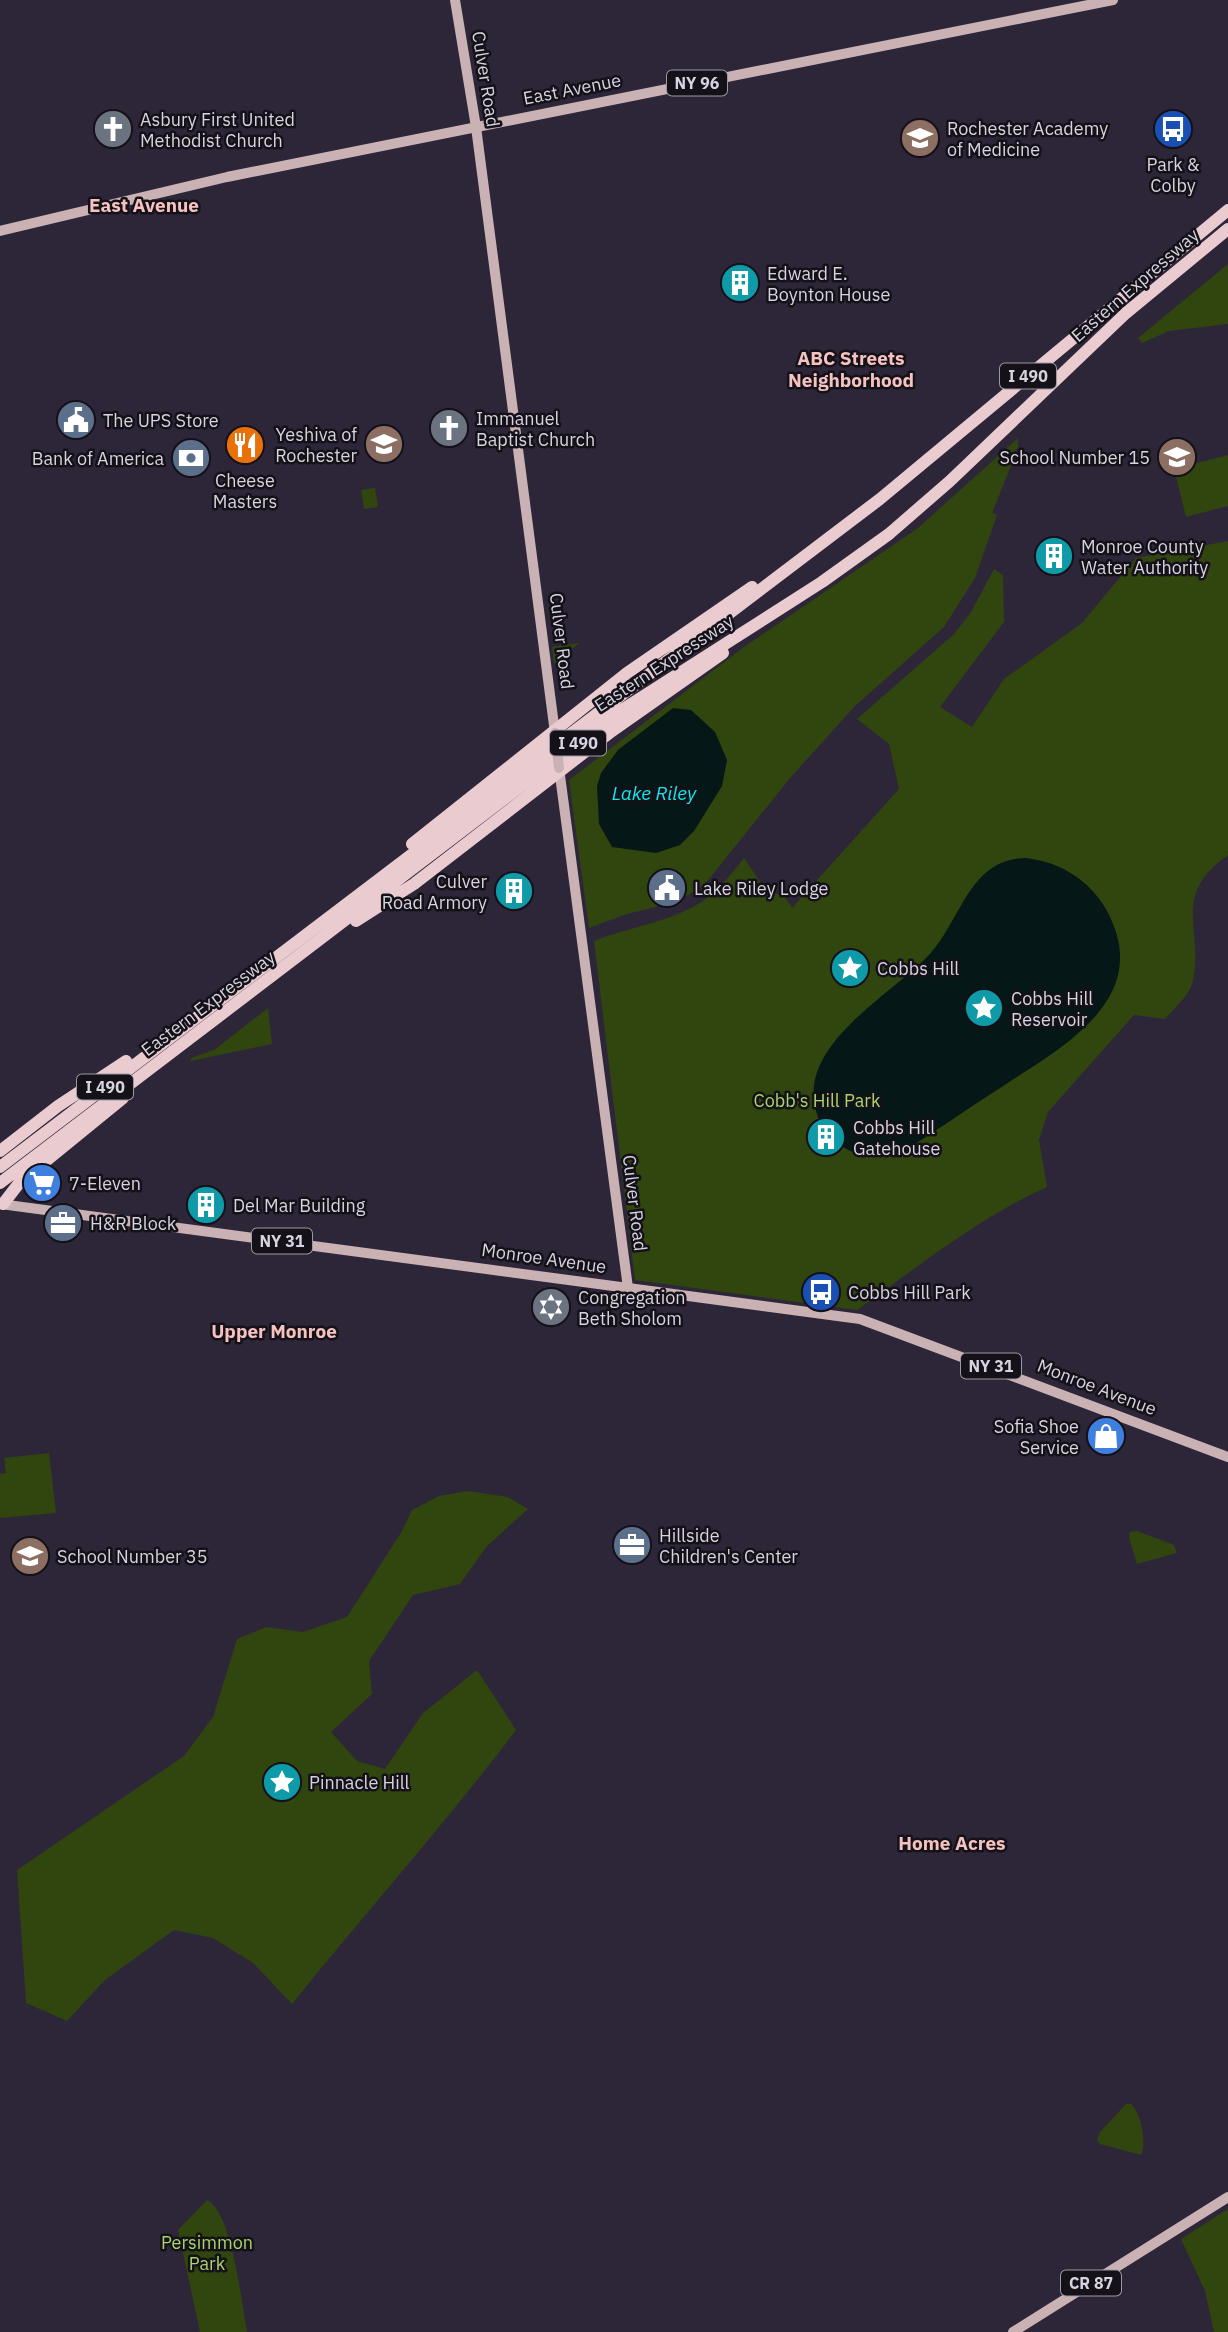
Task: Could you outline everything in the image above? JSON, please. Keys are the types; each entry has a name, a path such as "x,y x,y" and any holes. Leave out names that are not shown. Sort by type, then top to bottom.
{"highway":[{"name":"Eastern Expressway","path":"0,1167 847,524 1228,210"},
{"name":"Eastern Expressway","path":"0,1183 625,708 814,588 864,553 936,495 1119,319 1228,229"},
{"path":"322,922 448,812 681,633 847,524"},
{"path":"286,966 414,884 559,770 814,588"},
{"path":"0,1151 62,1103 209,1008"},
{"path":"1,1207 20,1182 91,1127 189,1039"}],"main road":[{"name":"Culver Road","path":"455,0 476,127 628,1288"},
{"name":"East Avenue","path":"0,231 227,177 1113,0"},
{"name":"Monroe Avenue","path":"1,1207 866,1321 1228,1457"},
{"name":"CR 87","path":"1013,2332 1228,2197"}],"green space":[{"path":"1228,264 1228,324 1169,331 1142,343 1138,338"},
{"path":"1018,438 1018,448 1014,451 1014,458 992,513 997,515 975,578 944,627 855,706 791,777 705,884 679,901 627,914 589,928 569,780 744,647 918,528"},
{"path":"1228,455 1228,506 1186,517 1174,469"},
{"path":"375,488 378,507 364,509 361,490"},
{"name":"Cobb's Hill Park","path":"1228,541 1228,855 1210,870 1199,886 1194,901 1195,965 1192,984 1184,998 1165,1019 1134,1015 1048,1112 1039,1140 1047,1187 973,1228 857,1310 635,1280 594,941 691,908 714,892 744,858 765,889 785,897 792,908 899,789 889,744 857,719 954,634 971,612 994,569 1003,575 1004,622 940,707 972,727 1004,679 1082,623 1136,558"},
{"path":"578,644 554,664 552,647"},
{"path":"268,1008 272,1044 191,1061 191,1058 214,1050"},
{"path":"49,1453 56,1513 0,1518 0,1474 6,1473 4,1458"},
{"path":"468,1491 508,1497 528,1509 487,1546 460,1584 413,1595 369,1661 372,1694 331,1732 357,1761 385,1769 423,1713 477,1670 516,1730 292,2004 253,1963 213,1938 174,1930 105,1980 67,2021 26,2003 17,1870 184,1756 213,1717 237,1639 266,1627 303,1632 347,1617 402,1531 412,1510 439,1496"},
{"path":"1137,1531 1174,1545 1177,1553 1137,1564 1129,1538 1130,1532"},
{"path":"1126,2104 1135,2108 1140,2121 1143,2136 1141,2155 1100,2144 1097,2140 1100,2132"},
{"name":"Persimmon Park","path":"207,2200 216,2208 229,2239 247,2332 200,2332 178,2230"},
{"path":"1228,2209 1228,2332 1214,2332 1205,2291 1181,2239"}],"water":[{"name":"Lake Riley","path":"673,708 691,710 715,732 727,760 722,786 694,831 680,845 656,853 612,847 599,824 597,786 601,773 618,750"},
{"name":"Cobbs Hill Reservoir","path":"1026,858 1051,864 1073,874 1092,890 1107,911 1119,943 1119,971 1110,996 1094,1018 1049,1056 902,1152 865,1156 839,1144 832,1138 835,1135 829,1128 825,1131 814,1103 816,1077 826,1053 844,1030 866,1009 930,954 969,893 991,868 1007,861"}],"place":[{"name":"Asbury First United Methodist Church","path":"113,129"},
{"name":"Park & Colby","path":"1173,129"},
{"name":"Rochester Academy of Medicine","path":"920,138"},
{"name":"Edward E. Boynton House","path":"740,283"},
{"name":"The UPS Store","path":"76,420"},
{"name":"Immanuel Baptist Church","path":"449,428"},
{"name":"Yeshiva of Rochester","path":"384,444"},
{"name":"Cheese Masters","path":"245,445"},
{"name":"School Number 15","path":"1177,457"},
{"name":"Bank of America","path":"191,458"},
{"name":"Monroe County Water Authority","path":"1054,556"},
{"name":"Lake Riley Lodge","path":"667,888"},
{"name":"Culver Road Armory","path":"514,891"},
{"name":"Cobbs Hill","path":"850,968"},
{"name":"Cobbs Hill Reservoir","path":"984,1008"},
{"name":"Cobbs Hill Gatehouse","path":"826,1137"},
{"name":"7-Eleven","path":"42,1183"},
{"name":"Del Mar Building","path":"206,1205"},
{"name":"H&R Block","path":"63,1223"},
{"name":"Cobbs Hill Park","path":"821,1292"},
{"name":"Congregation Beth Sholom","path":"551,1307"},
{"name":"Sofia Shoe Service","path":"1106,1436"},
{"name":"Hillside Children's Center","path":"632,1545"},
{"name":"School Number 35","path":"30,1556"},
{"name":"Pinnacle Hill","path":"282,1782"}],"district":[{"name":"East Avenue","path":"144,205"},
{"name":"ABC Streets Neighborhood","path":"851,369"},
{"name":"Upper Monroe","path":"274,1331"},
{"name":"Home Acres","path":"952,1843"}]}
